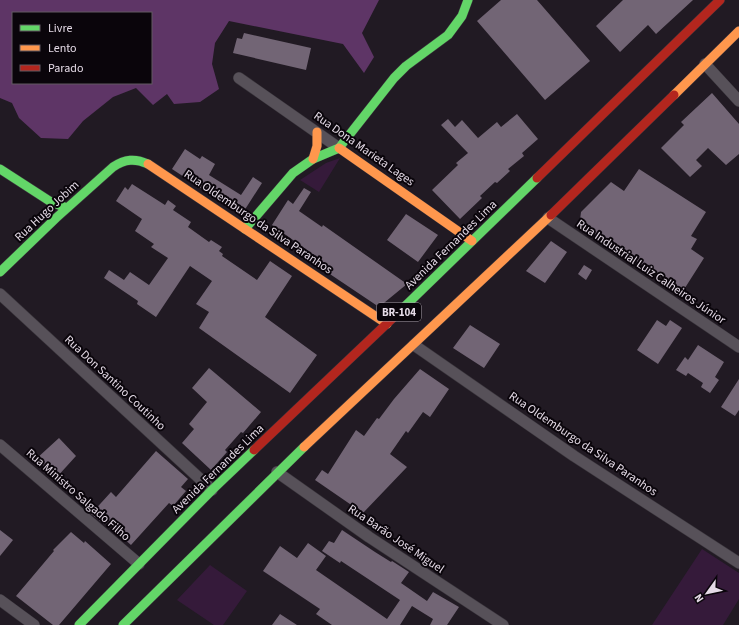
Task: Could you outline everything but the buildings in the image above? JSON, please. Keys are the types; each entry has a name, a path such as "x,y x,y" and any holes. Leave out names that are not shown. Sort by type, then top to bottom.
{"main road":[{"path":"245,229 286,180 294,173 314,159 340,148 394,78 406,66 448,35 462,16 468,0"},
{"name":"Avenida Fernandes Lima","path":"79,625 212,490 387,324 720,0"},
{"name":"BR-104","path":"123,625 277,472 548,218 739,31"},
{"path":"314,159 317,146 317,132"},
{"name":"Rua Dona Marieta Lages","path":"340,148 472,241"},
{"name":"Rua Oldemburgo da Silva Paranhos","path":"112,169 128,160 137,160 145,163 387,324"},
{"path":"0,169 51,202 67,208"},
{"name":"Rua Hugo Jobim","path":"0,272 67,208 112,169"},
{"path":"51,202 57,218"}],"street":[{"path":"705,64 739,101"},
{"name":"Rua Dona Marieta Lages","path":"239,78 340,148"},
{"name":"Rua Industrial Luiz Calheiros Júnior","path":"548,218 734,338 739,347"},
{"name":"Rua Don Santino Coutinho","path":"0,294 212,490"},
{"name":"Rua Oldemburgo da Silva Paranhos","path":"414,345 574,456 739,563"},
{"name":"Rua Ministro Salgado Filho","path":"0,445 139,564"},
{"name":"Rua Barão José Miguel","path":"277,472 369,537 503,625"},
{"path":"0,600 34,625"}],"shaded area":[{"path":"0,0 379,0 362,33 374,57 364,73 343,44 229,21 215,43 212,64 219,89 200,102 174,104 167,94 153,105 136,88 113,97 83,121 68,139 41,138 19,118 12,103 0,98"},
{"path":"340,158 319,192 300,180 326,163"},
{"path":"702,549 739,573 739,599 723,625 652,625"},
{"path":"210,565 247,591 223,625 214,625 177,600"}],"traffic: fast":[{"path":"245,229 293,173 313,159 339,148 394,78 406,66 448,35 462,16 468,0"},
{"path":"0,272 56,218 113,167 130,160 148,164"},
{"path":"0,169 51,202 67,208"},
{"path":"398,313 537,178"},
{"path":"123,625 304,447"},
{"path":"79,625 212,490 254,450"}],"traffic: slow":[{"path":"674,95 739,31"},
{"path":"313,159 317,146 317,132"},
{"path":"339,148 472,241"},
{"path":"148,164 387,324"},
{"path":"304,447 551,215"}],"traffic: jam":[{"path":"537,178 720,0"},
{"path":"551,215 674,95"},
{"path":"254,450 398,313"}]}
